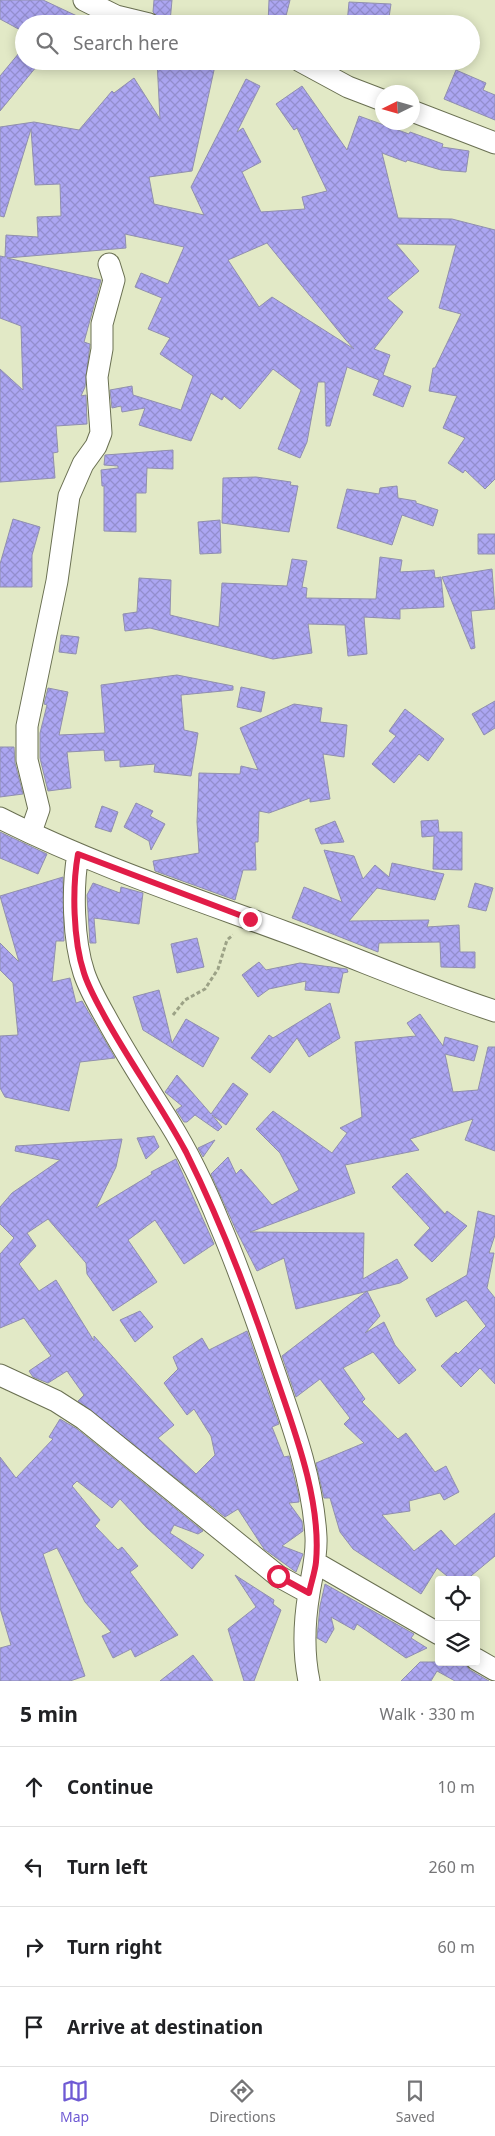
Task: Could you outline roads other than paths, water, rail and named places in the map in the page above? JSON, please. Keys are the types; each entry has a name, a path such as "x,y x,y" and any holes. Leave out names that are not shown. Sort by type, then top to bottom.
{"street":[{"path":"84,0 114,15"},
{"path":"317,70 348,87 375,97"},
{"path":"420,114 495,143"},
{"path":"31,832 39,809 27,760 27,726 57,581 69,496 83,464 96,446 101,433 101,405 96,377 102,349 102,324 114,280 109,264"},
{"path":"0,818 78,854 412,982 495,1011"},
{"path":"78,854 76,869 77,940 83,972 92,993 120,1043 185,1152 220,1224 294,1430 309,1489 316,1534 316,1563 309,1593 304,1640 309,1681"},
{"path":"0,1375 56,1402 84,1419 278,1576 309,1593"},
{"path":"316,1563 435,1632"},
{"path":"480,1661 495,1670"}]}
